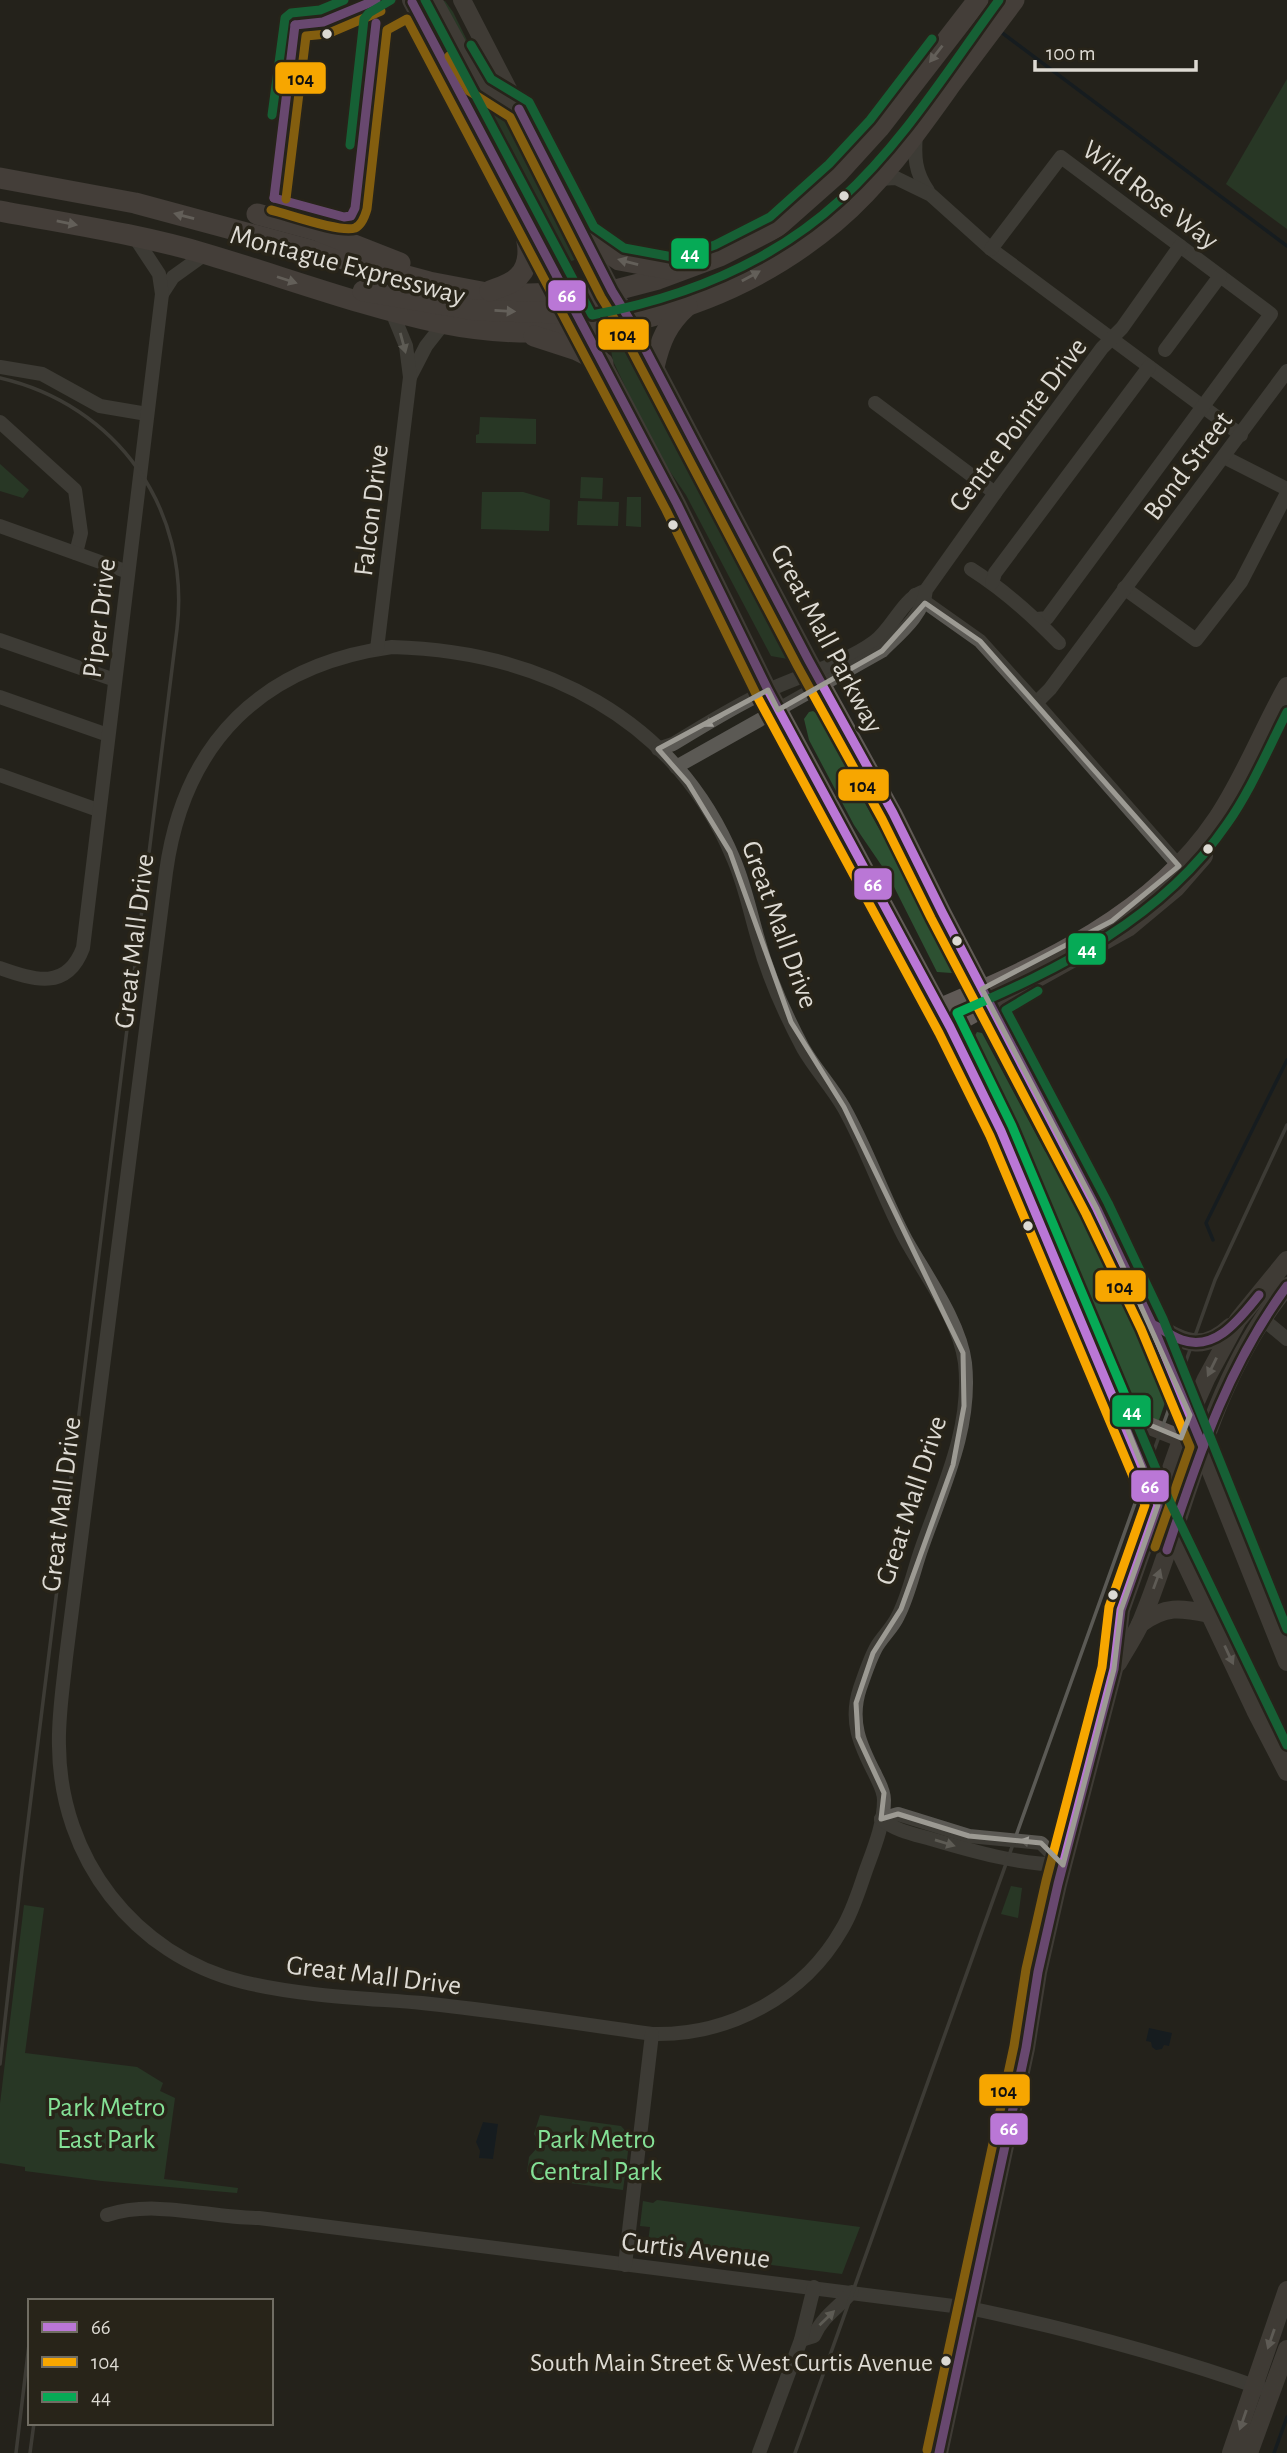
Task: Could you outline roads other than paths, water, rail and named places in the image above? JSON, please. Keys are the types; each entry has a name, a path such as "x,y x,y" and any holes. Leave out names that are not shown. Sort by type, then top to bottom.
{"highway":[{"path":"333,294 367,291 422,303 474,310 558,313 575,311 612,291 720,256 777,226 838,173 879,128 978,0"},
{"name":"Montague Expressway","path":"0,178 135,203 380,270 631,322 722,292 782,259 834,222 878,179 916,134 1014,0"},
{"path":"487,293 519,277 528,259 514,197"},
{"name":"Montague Expressway","path":"0,212 134,236 205,254 392,312 444,323 522,332 575,311"},
{"path":"257,214 316,230 457,287"},
{"path":"584,235 619,260 679,271"},
{"path":"654,367 667,326 689,304"},
{"path":"522,332 577,350 603,363"}],"main road":[{"path":"411,0 677,504 768,691 940,1007 1002,1131 1158,1505 1287,1772"},
{"path":"433,0 478,82 519,109"},
{"name":"Great Mall Parkway","path":"462,0 612,291 893,813 1097,1209 1152,1324 1287,1662"},
{"path":"950,1027 1002,981 1112,921 1151,892 1179,866 1205,835 1233,793 1287,686"},
{"path":"940,1007 986,997 1128,928 1176,888 1223,829 1287,711"},
{"path":"939,2453 1026,2048 1038,1972 1114,1670 1121,1610 1181,1438 1220,1349 1238,1320 1287,1260"},
{"path":"1114,1670 1140,1624 1235,1366 1287,1286"},
{"path":"1152,1324 1192,1343 1205,1343 1220,1336 1238,1320"},
{"path":"1116,1403 1147,1425 1203,1447"},
{"path":"1140,1624 1173,1608 1210,1614"},
{"path":"1249,2453 1287,2290"},
{"path":"1231,2453 1287,2349"}],"street":[{"name":"Centre Pointe Drive","path":"676,767 778,710 874,643 922,596 1071,388 1111,339 991,249 931,195 920,179 914,160 916,134"},
{"name":"Wild Rose Way","path":"991,249 1060,157 1180,246 1271,314 1204,408"},
{"name":"Centre Pointe Drive","path":"878,179 896,178 931,195"},
{"name":"Piper Drive","path":"0,968 29,978 52,979 65,974 80,957 83,948 162,294 159,274 134,236"},
{"path":"1180,246 1122,328 1111,339 1241,435"},
{"path":"162,294 173,276 205,254"},
{"path":"1165,350 1220,276"},
{"name":"Falcon Drive","path":"377,649 410,377 406,346 392,312"},
{"name":"Falcon Drive","path":"410,377 426,346 444,323"},
{"path":"0,367 42,374 100,406 147,414"},
{"path":"992,583 995,573 1149,367"},
{"name":"Bond Street","path":"1035,703 1050,689 1287,371"},
{"path":"875,403 995,493"},
{"path":"1037,619 1047,618 1204,408"},
{"path":"0,422 75,489 81,533 76,553"},
{"path":"1125,588 1196,640 1241,582 1287,491 1224,457"},
{"path":"0,526 128,572"},
{"path":"971,569 1037,619 1059,643"},
{"path":"922,596 980,641 1179,866"},
{"path":"0,640 115,680"},
{"name":"Great Mall Drive","path":"392,647 451,651 489,657 538,672 604,706 676,767 723,835 742,880 762,952 784,1007 812,1062 844,1107 904,1236 956,1333 963,1353 964,1406 953,1465 901,1609 873,1653 856,1703 855,1723 858,1737 884,1793 875,1845 848,1918 833,1944 806,1976 783,1995 742,2017 707,2028 668,2035 652,2034 462,2008 270,1987 242,1981 181,1957 155,1939 117,1904 84,1855 66,1808 59,1746 67,1647 166,872 174,827 187,792 206,756 227,729 253,703 305,669 342,656 377,649 392,647"},
{"path":"658,749 673,744 768,691 819,679"},
{"path":"0,697 107,735"},
{"path":"0,775 98,810"},
{"path":"1264,1320 1287,1339"},
{"path":"881,1819 898,1814 969,1836 1041,1843 1063,1865"},
{"path":"881,1819 892,1827 963,1849 1035,1864 1063,1865"},
{"path":"625,2265 652,2034"},
{"name":"Curtis Avenue","path":"107,2215 125,2209 158,2208 214,2216 260,2218 969,2308 1043,2323 1113,2342 1263,2390"},
{"path":"759,2453 801,2340 814,2287"},
{"path":"801,2340 814,2336 825,2318 852,2292"}],"water":[{"path":"1149,2028 1172,2033 1169,2046 1164,2045 1162,2049 1156,2050 1152,2047 1151,2042 1146,2041"},
{"path":"483,2122 498,2124 493,2159 479,2158 480,2151 476,2142"}],"waterway":[{"path":"1001,32 1287,246"},
{"path":"1213,1240 1206,1223 1287,1060"},
{"path":"1274,2453 1287,2417"}],"railway":[{"path":"0,378 42,392 79,412 111,438 138,469 158,504 172,543 178,585 177,629 0,2064"},
{"path":"795,2453 1215,1280 1287,1125"},
{"path":"16,2453 28,2353"},
{"path":"30,2453 34,2425"}],"place":[{"name":"South Main Street & West Curtis Avenue","path":"946,2361"}],"park label":[{"name":"Park Metro East Park","path":"106,2122"},
{"name":"Park Metro Central Park","path":"596,2154"}]}
